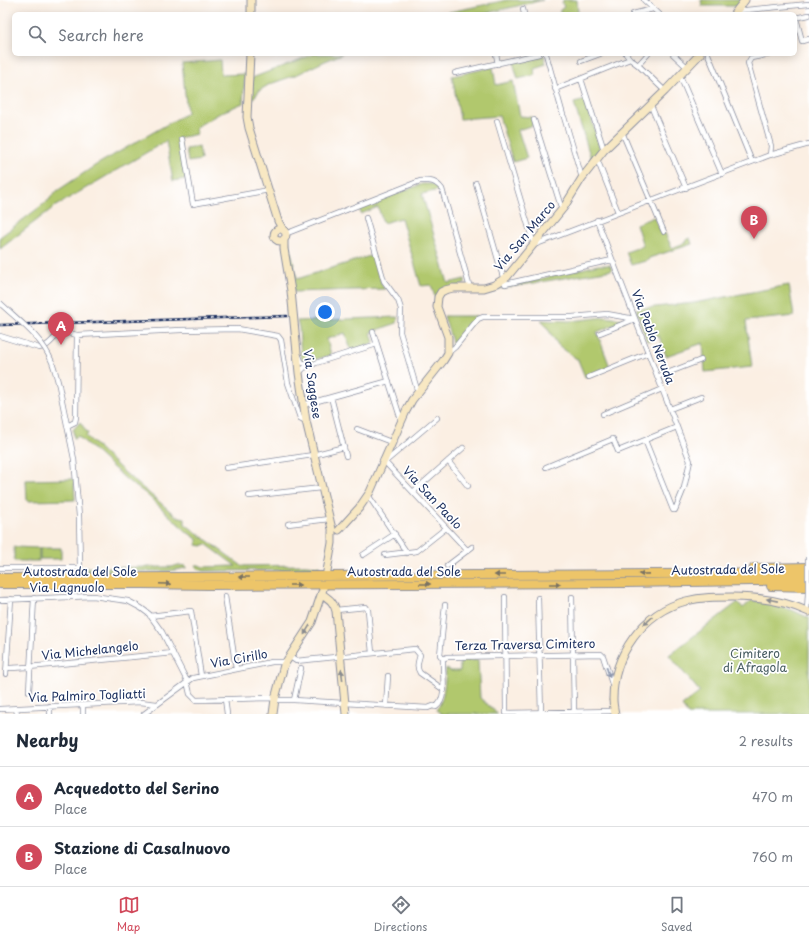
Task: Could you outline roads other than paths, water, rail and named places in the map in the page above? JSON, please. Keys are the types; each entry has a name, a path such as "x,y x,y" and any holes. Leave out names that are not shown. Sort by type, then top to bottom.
{"highway":[{"path":"661,574 713,569 809,567"},
{"name":"Autostrada del Sole","path":"0,578 809,573"},
{"name":"Autostrada del Sole","path":"0,584 142,584 208,586 809,580"},
{"path":"625,583 808,590"}],"main road":[{"path":"251,0 251,12"},
{"path":"735,12 745,0"},
{"path":"250,56 249,128 282,233 274,234 276,240 284,249"},
{"name":"Via San Marco","path":"448,353 448,337 437,307 438,297 441,292 449,289 484,288 503,280 514,269 562,210 582,178 604,150 651,106 698,56"},
{"name":"Via Saggese","path":"282,233 303,405 321,488 334,526"},
{"path":"327,571 334,526 348,521 368,495 401,420 418,393 444,361 448,353"},
{"path":"273,714 284,665 291,657 312,622 322,591 334,604 336,610 346,714"},
{"path":"615,712 613,698 618,667 629,644 636,634 650,620 664,610 685,601 710,597 739,597 778,601 808,612"}],"street":[{"path":"644,0 657,12"},
{"path":"735,12 809,4"},
{"path":"641,12 653,9"},
{"path":"797,18 809,15"},
{"path":"797,25 802,41 809,39"},
{"path":"496,56 498,64"},
{"path":"455,73 526,56"},
{"path":"547,56 582,178"},
{"path":"581,61 595,56"},
{"path":"628,56 665,92"},
{"path":"638,65 646,56"},
{"path":"675,56 688,68"},
{"path":"709,56 752,162"},
{"path":"761,56 751,58 748,63 771,146 770,156"},
{"path":"555,89 630,59"},
{"path":"680,76 722,174"},
{"path":"581,79 604,150"},
{"path":"651,106 686,188"},
{"path":"534,120 562,210"},
{"path":"497,121 534,245 752,162 809,144"},
{"path":"622,132 664,232"},
{"path":"182,138 193,204 269,190"},
{"path":"597,159 618,212"},
{"path":"282,233 420,180 431,180 438,184 442,189 470,288"},
{"path":"476,184 505,284 612,260"},
{"path":"366,218 384,281 398,300 401,309 400,332 418,393"},
{"name":"Via Pablo Neruda","path":"597,220 690,461 684,488 675,510 673,510 645,440"},
{"path":"0,304 41,343 52,363 59,386 74,459 80,550 80,567 77,568 0,568"},
{"path":"448,353 455,347 478,319 482,317 572,317 607,314 635,319"},
{"path":"600,333 635,319"},
{"path":"294,324 301,361 305,364 316,363"},
{"path":"0,336 39,348 44,348 59,334 72,334 77,336 181,330 238,330 278,336 281,340 285,369 294,400 300,418 306,421"},
{"path":"373,332 401,420"},
{"path":"67,426 75,422 76,417 77,336"},
{"path":"299,373 302,369 316,363 377,344"},
{"path":"589,377 648,354"},
{"path":"657,377 701,360"},
{"path":"303,405 389,381"},
{"path":"603,414 662,390"},
{"path":"331,397 346,456"},
{"path":"670,409 701,397"},
{"path":"384,461 437,418"},
{"path":"546,467 614,439 618,451 677,427"},
{"path":"357,429 391,442"},
{"path":"226,468 314,455 344,446"},
{"path":"413,492 463,448"},
{"name":"Via San Paolo","path":"384,461 467,550"},
{"path":"448,461 468,486"},
{"path":"249,496 321,488"},
{"path":"368,495 407,553"},
{"path":"288,524 334,526"},
{"path":"385,555 417,551 446,528"},
{"path":"363,555 395,534"},
{"path":"447,566 472,547"},
{"path":"808,555 808,612"},
{"name":"Via Lagnuolo","path":"0,600 93,596 128,601 141,608 150,616 162,632 187,681"},
{"path":"225,596 236,669"},
{"path":"505,597 506,713 541,714 615,712"},
{"path":"572,597 574,712"},
{"path":"29,691 34,598"},
{"path":"538,598 541,714"},
{"path":"6,674 11,599"},
{"name":"Terza Traversa Cimitero","path":"445,605 440,655 443,659 447,657 601,654 603,656 614,690"},
{"path":"336,610 366,607 368,610 372,653"},
{"path":"150,616 188,610 191,611 201,676"},
{"path":"291,657 296,661 415,649 420,655 418,669 420,673 444,690"},
{"name":"Via Michelangelo","path":"10,668 173,653"},
{"name":"Via Cirillo","path":"144,714 193,678 272,662 284,662 291,657"},
{"path":"187,681 190,694 196,700 271,698 275,700 428,708 433,706 436,707 442,700 444,690 443,659"},
{"path":"294,700 301,668"},
{"path":"386,706 388,676"},
{"path":"225,699 227,714"},
{"name":"Via Palmiro Togliatti","path":"0,709 140,702 157,704"},
{"path":"83,705 83,714"},
{"path":"50,706 50,714"},
{"name":"Via Palmiro Togliatti","path":"16,708 17,714"}],"railway":[{"path":"0,325 287,316"}],"place":[{"name":"Stazione di Casalnuovo","path":"754,239"},
{"name":"Acquedotto del Serino","path":"61,345"}],"park label":[{"name":"Cimitero di Afragola","path":"755,661"}]}
